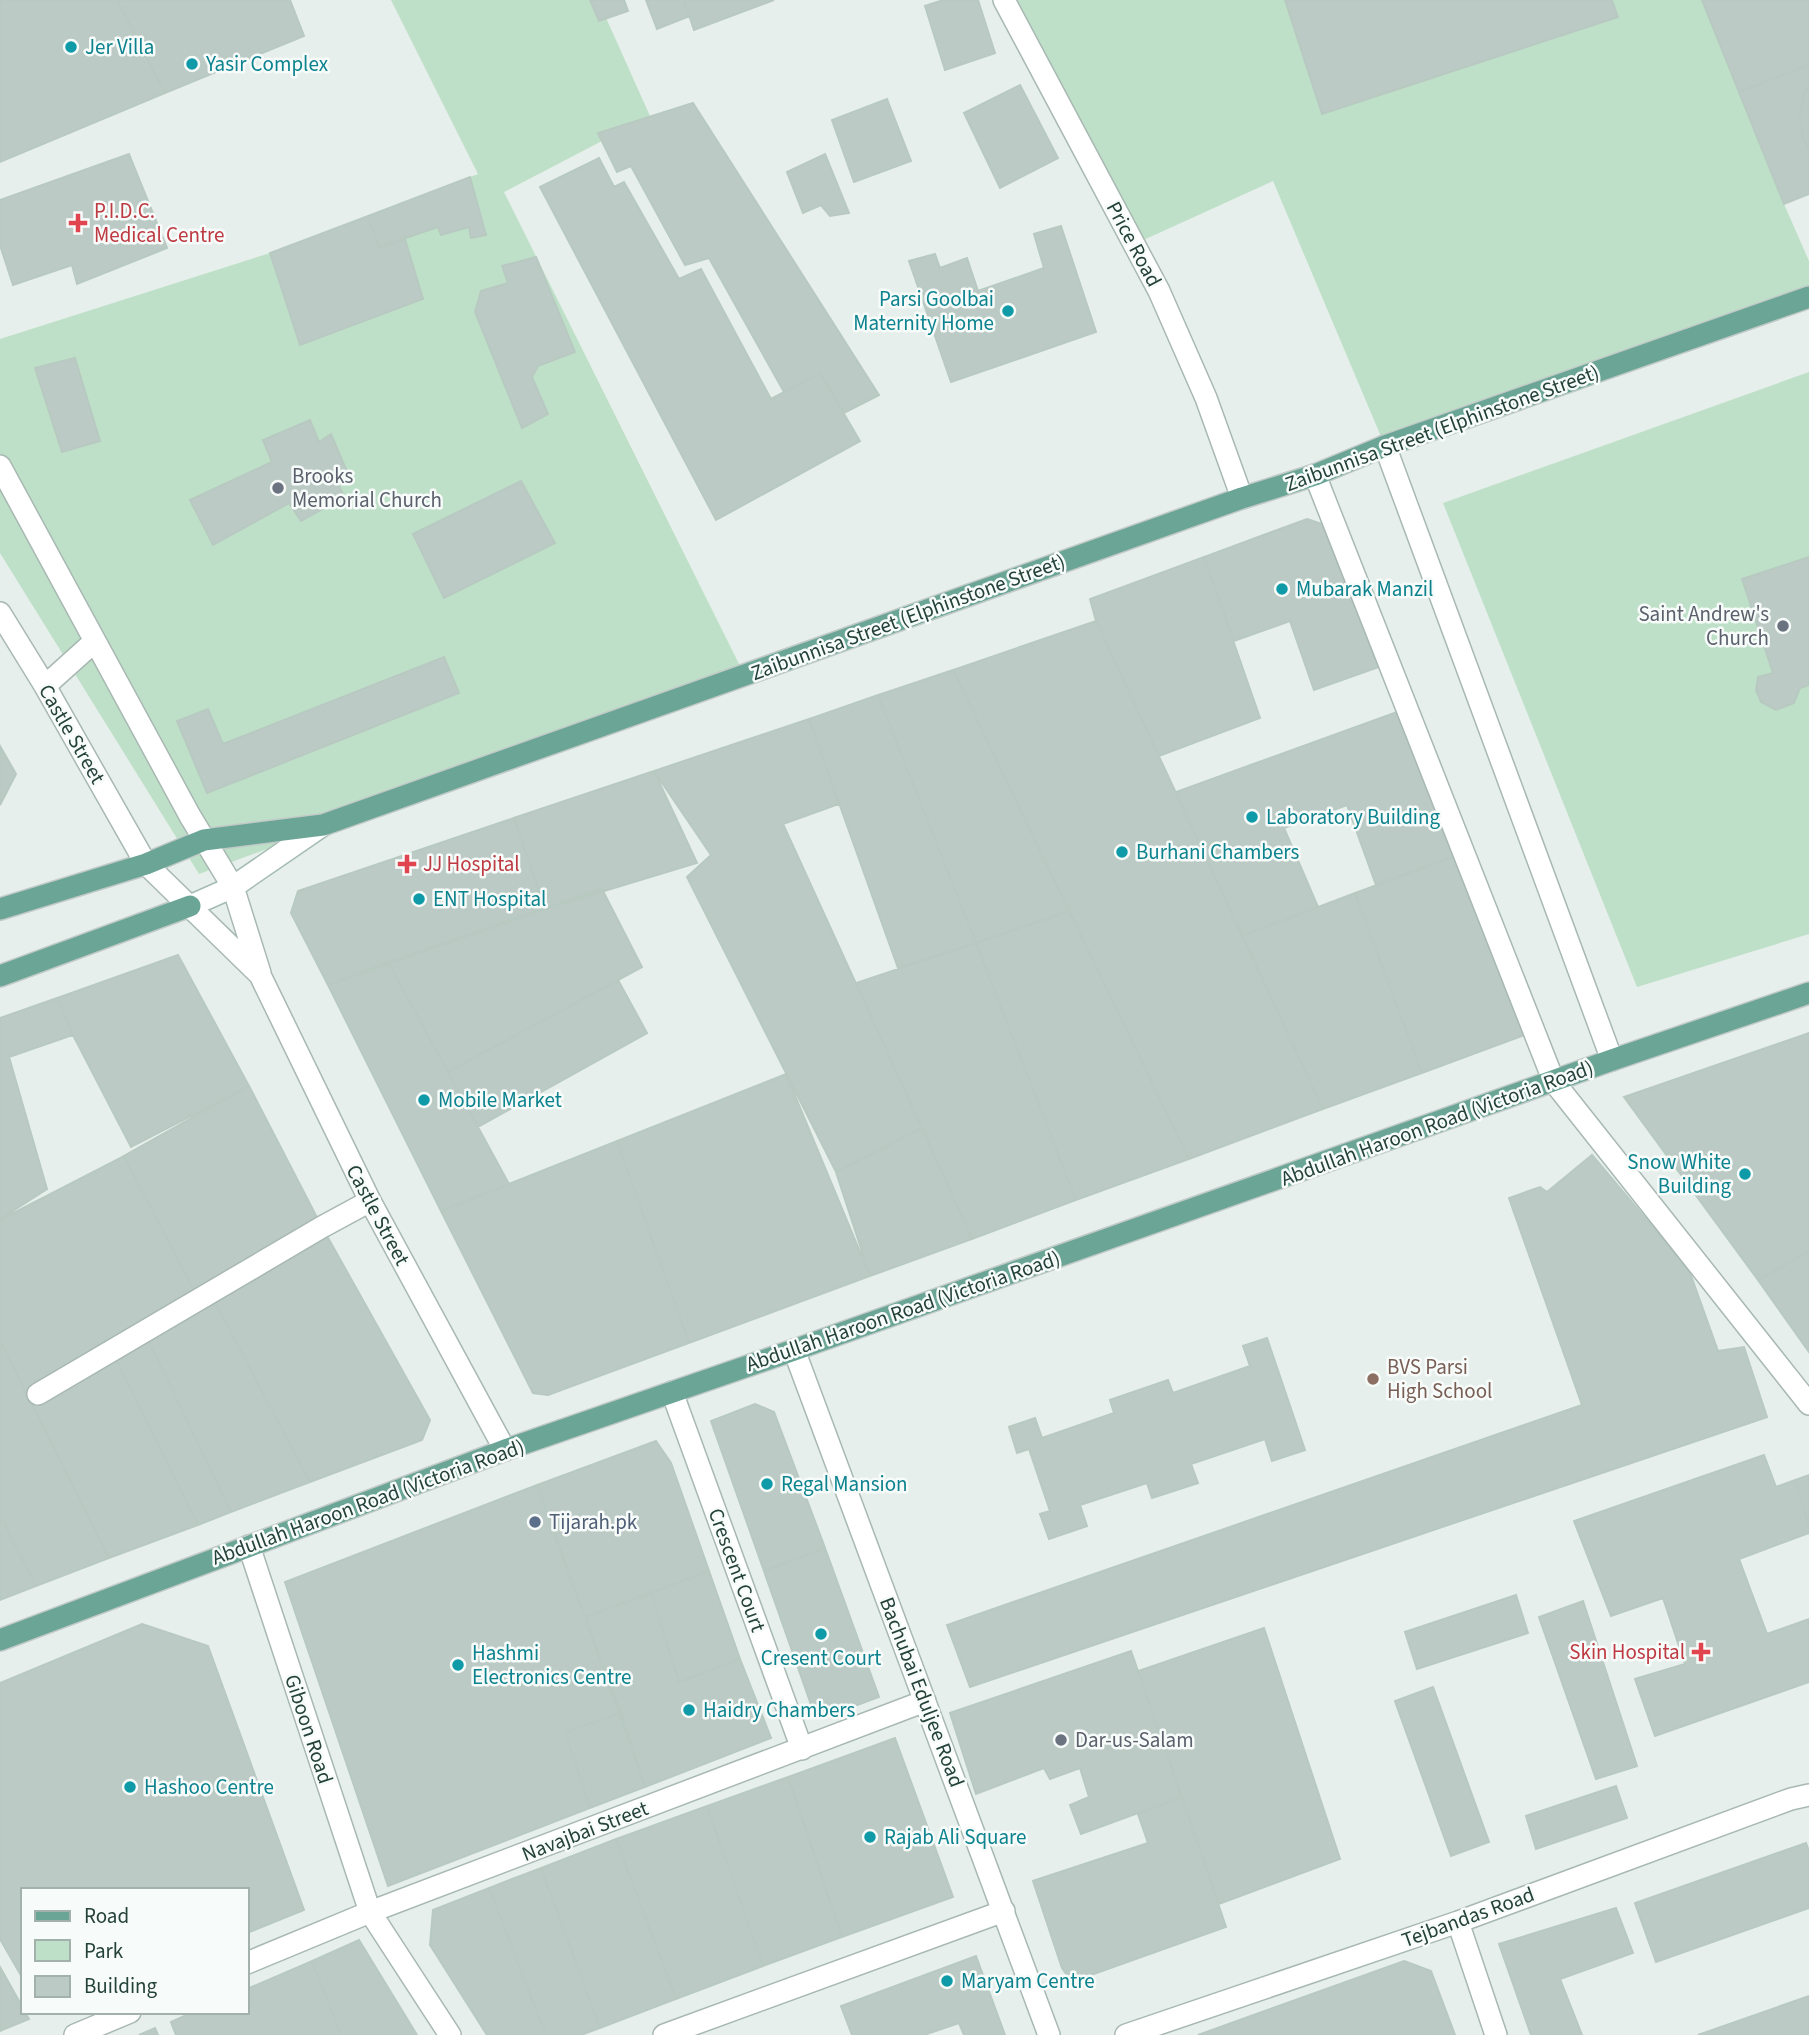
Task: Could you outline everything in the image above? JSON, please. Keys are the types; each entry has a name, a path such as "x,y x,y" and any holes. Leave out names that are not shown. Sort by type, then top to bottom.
{"main road":[{"name":"Zaibunnisa Street (Elphinstone Street)","path":"0,909 146,864 204,840 323,825 1242,498 1315,475 1385,446 1809,297"},
{"path":"0,976 190,906"},
{"name":"Abdullah Haroon Road (Victoria Road)","path":"0,1640 505,1450 1809,993"}],"street":[{"name":"Price Road","path":"1004,0 1159,291 1206,398 1242,498"},
{"path":"1385,446 1612,1060"},
{"name":"Castle Street","path":"0,466 204,840 233,887 260,975 370,1202 505,1450"},
{"path":"1315,475 1554,1082 1809,1404"},
{"name":"Castle Street","path":"0,613 45,686 146,864 260,975"},
{"path":"45,686 95,641"},
{"path":"190,906 233,887 323,825"},
{"path":"38,1394 370,1202"},
{"name":"Bachubai Eduljee Road","path":"794,1350 1049,2035"},
{"name":"Crescent Court","path":"672,1392 802,1749"},
{"name":"Giboon Road","path":"249,1546 370,1912 450,2035"},
{"name":"Navajbai Street","path":"248,1963 370,1912 925,1701"},
{"name":"Tejbandas Road","path":"1126,2035 1458,1922 1791,1799 1809,1796"},
{"path":"664,2035 1004,1911"},
{"path":"1458,1922 1496,2035"},
{"path":"75,2035 125,2014"}],"green space":[{"name":"Brooks Memorial Church","path":"391,0 598,0 650,116 504,192 744,674 199,874 0,553 0,339 270,253 478,174"},
{"path":"1006,0 1703,0 1809,261 1809,297 1385,446 1273,181 1137,243"},
{"name":"Saint Andrew's Church","path":"1809,372 1809,934 1637,987 1443,503"}],"building":[{"name":"Jer Villa","path":"0,0 117,0 165,93 0,162"},
{"name":"Yasir Complex","path":"117,0 290,0 304,36 165,93"},
{"path":"590,0 624,0 628,11 599,21"},
{"path":"646,0 684,0 690,16 657,29"},
{"path":"684,0 774,0 694,30"},
{"path":"943,0 978,0 995,53 945,70 925,6"},
{"path":"1285,0 1612,0 1618,17 1322,114"},
{"path":"1702,0 1809,0 1809,65 1739,92"},
{"path":"1809,65 1809,86 1803,96 1800,117 1803,137 1809,150 1809,194 1784,204 1739,92"},
{"path":"1020,85 1058,158 1000,188 964,113"},
{"path":"1809,86 1809,150 1803,137 1800,117 1803,96"},
{"path":"887,99 911,161 854,182 832,120"},
{"path":"693,103 879,395 844,413 820,373 784,392 709,258 685,265 631,166 617,172 598,133"},
{"name":"P.I.D.C. Medical Centre","path":"129,154 167,248 77,284 72,265 13,285 0,245 0,200"},
{"path":"825,154 849,213 830,216 821,205 803,213 787,172"},
{"path":"599,158 614,187 624,182 679,279 701,269 771,399 820,373 860,441 716,520 540,187"},
{"path":"470,177 486,235 471,238 469,227 441,235 438,227 379,247 368,216"},
{"path":"368,216 379,247 405,239 423,299 300,345 270,253"},
{"name":"Parsi Goolbai Maternity Home","path":"1061,226 1096,332 951,382 909,261 935,254 940,268 967,258 978,291 1044,268 1034,234"},
{"path":"536,257 575,352 538,366 532,377 548,414 522,428 475,312 481,291 508,283 502,266"},
{"path":"75,358 100,441 62,452 35,368"},
{"name":"Brooks Memorial Church","path":"310,420 319,442 331,434 348,474 336,479 344,497 301,521 289,503 213,545 190,500 272,462 263,440"},
{"path":"521,481 555,543 444,598 413,534"},
{"name":"Mubarak Manzil","path":"1307,519 1322,524 1379,667 1314,690 1290,621 1234,641 1204,557"},
{"path":"1204,557 1260,718 1159,756 1096,621 1090,599"},
{"name":"Saint Andrew's Church","path":"1809,557 1809,685 1800,688 1794,703 1776,710 1761,702 1756,690 1758,677 1773,673 1742,579"},
{"name":"Burhani Chambers","path":"1096,621 1323,1109 1189,1159 953,670"},
{"path":"444,657 459,693 207,793 177,721 208,709 223,744"},
{"path":"953,670 1069,911 976,943 878,695"},
{"path":"878,695 976,943 898,968 809,719"},
{"name":"Laboratory Building","path":"1397,712 1455,856 1376,885 1347,805 1284,828 1318,907 1242,936 1176,792"},
{"path":"809,719 839,804 783,824 922,1128 836,1172 687,877 711,855 654,771"},
{"path":"0,746 16,774 0,805"},
{"path":"654,771 697,863 545,909 514,818"},
{"name":"ENT Hospital","path":"514,818 545,909 328,985 291,913 298,891"},
{"path":"1455,856 1527,1034 1422,1073 1355,893"},
{"path":"602,889 642,967 448,1072 388,962"},
{"path":"1355,893 1422,1073 1323,1109 1242,936"},
{"path":"1069,911 1189,1159 1076,1200 976,943"},
{"path":"976,943 1076,1200 972,1239 856,983"},
{"path":"178,955 249,1086 131,1147 73,1035 57,998"},
{"name":"Mobile Market","path":"388,962 509,1184 441,1211 328,985"},
{"path":"618,980 647,1033 478,1127 448,1072"},
{"path":"57,998 73,1035 9,1057 47,1189 0,1219 0,1018"},
{"name":"Snow White Building","path":"1809,1033 1809,1251 1758,1280 1624,1097"},
{"path":"786,1074 870,1276 689,1343 617,1141"},
{"path":"249,1086 322,1227 199,1300 124,1156"},
{"path":"922,1128 972,1239 870,1276 836,1172"},
{"path":"617,1141 689,1343 548,1395 533,1393 441,1211"},
{"path":"1592,1155 1689,1270 1718,1351 1744,1347 1767,1417 970,1687 947,1625 1582,1405 1509,1198 1540,1187 1547,1192"},
{"path":"124,1156 199,1300 30,1400 0,1341 0,1220"},
{"path":"322,1227 430,1420 422,1440 310,1482 210,1293"},
{"path":"1809,1251 1809,1352 1758,1280"},
{"path":"210,1293 310,1482 231,1512 144,1332"},
{"path":"144,1332 231,1512 198,1525 112,1351"},
{"path":"1267,1338 1305,1450 1272,1461 1265,1439 1191,1464 1198,1483 1152,1498 1147,1483 1080,1505 1087,1526 1049,1539 1040,1514 1050,1511 1029,1449 1017,1453 1009,1427 1035,1418 1042,1438 1114,1413 1110,1400 1168,1380 1173,1393 1250,1366 1243,1346"},
{"path":"0,1341 109,1558 36,1586 0,1515"},
{"path":"112,1351 198,1525 109,1558 30,1400"},
{"name":"Regal Mansion","path":"755,1404 774,1412 825,1548 764,1571 711,1421"},
{"path":"656,1441 671,1463 709,1571 585,1617 537,1485"},
{"path":"1764,1455 1776,1487 1795,1480 1809,1533 1739,1559 1767,1634 1809,1619 1809,1682 1655,1736 1635,1679 1685,1664 1663,1598 1611,1616 1574,1521"},
{"path":"1809,1475 1809,1527 1795,1480"},
{"name":"Hashmi Electronics Centre","path":"537,1485 621,1713 565,1732 590,1808 388,1886 285,1582"},
{"path":"0,1515 36,1586 0,1600"},
{"name":"Cresent Court","path":"825,1548 879,1697 823,1718 814,1713 764,1571"},
{"path":"709,1571 740,1659 679,1682 651,1593"},
{"name":"Haidry Chambers","path":"651,1593 679,1682 740,1659 771,1738 645,1787 585,1617"},
{"path":"1516,1595 1528,1633 1417,1669 1405,1632"},
{"path":"1583,1601 1637,1766 1596,1779 1539,1617"},
{"name":"Hashoo Centre","path":"142,1624 208,1646 304,1910 248,1933 248,1888 21,1888 21,1976 0,1939 0,1683"},
{"path":"1264,1628 1340,1859 1219,1904 1138,1671"},
{"name":"Dar-us-Salam","path":"1131,1651 1182,1797 1081,1834 1070,1805 1089,1797 1080,1768 1050,1779 1044,1768 976,1794 950,1713"},
{"path":"1433,1687 1489,1842 1451,1856 1395,1701"},
{"path":"621,1713 645,1787 590,1808 565,1732"},
{"name":"Rajab Ali Square","path":"895,1738 953,1897 842,1937 788,1777"},
{"path":"788,1777 842,1937 763,1966 707,1806"},
{"path":"1616,1786 1627,1818 1536,1849 1526,1816"},
{"path":"1182,1797 1226,1927 1088,1976 1067,1975 1062,1968 1033,1881 1148,1843 1138,1814"},
{"path":"707,1806 763,1966 676,1999 616,1839"},
{"path":"616,1839 676,1999 600,2028 541,1868"},
{"path":"1806,1843 1809,1851 1809,1908 1656,1962 1635,1903"},
{"path":"541,1868 600,2028 581,2035 546,2035 489,1888"},
{"path":"489,1888 546,2035 487,2035 430,1945 433,1910"},
{"path":"1616,1908 1633,1953 1560,1979 1582,2035 1531,2035 1499,1944"},
{"path":"359,1940 417,2035 341,2035 312,1961"},
{"name":"Maryam Centre","path":"976,1956 1005,2035 964,2035 959,2023 924,2035 852,2035 841,2006"},
{"path":"312,1961 341,2035 176,2035 171,2022 189,2014 248,2014 248,1989"},
{"path":"1404,1961 1431,1971 1455,2035 1198,2035"},
{"path":"0,1967 21,2004 21,2014 26,2014 29,2019 0,2031"},
{"path":"1809,1996 1809,2035 1698,2035"},
{"path":"155,2028 158,2035 139,2035"}],"place":[{"name":"Jer Villa","path":"71,47"},
{"name":"Yasir Complex","path":"192,64"},
{"name":"P.I.D.C. Medical Centre","path":"78,223"},
{"name":"Parsi Goolbai Maternity Home","path":"1008,311"},
{"name":"Brooks Memorial Church","path":"278,488"},
{"name":"Mubarak Manzil","path":"1282,589"},
{"name":"Saint Andrew's Church","path":"1783,626"},
{"name":"Laboratory Building","path":"1252,817"},
{"name":"Burhani Chambers","path":"1122,852"},
{"name":"JJ Hospital","path":"407,864"},
{"name":"ENT Hospital","path":"419,899"},
{"name":"Mobile Market","path":"424,1100"},
{"name":"Snow White Building","path":"1745,1174"},
{"name":"BVS Parsi High School","path":"1373,1379"},
{"name":"Regal Mansion","path":"767,1484"},
{"name":"Tijarah.pk","path":"535,1522"},
{"name":"Cresent Court","path":"821,1634"},
{"name":"Skin Hospital","path":"1701,1652"},
{"name":"Hashmi Electronics Centre","path":"458,1665"},
{"name":"Haidry Chambers","path":"689,1710"},
{"name":"Dar-us-Salam","path":"1061,1740"},
{"name":"Hashoo Centre","path":"130,1787"},
{"name":"Rajab Ali Square","path":"870,1837"},
{"name":"Maryam Centre","path":"947,1981"}]}
